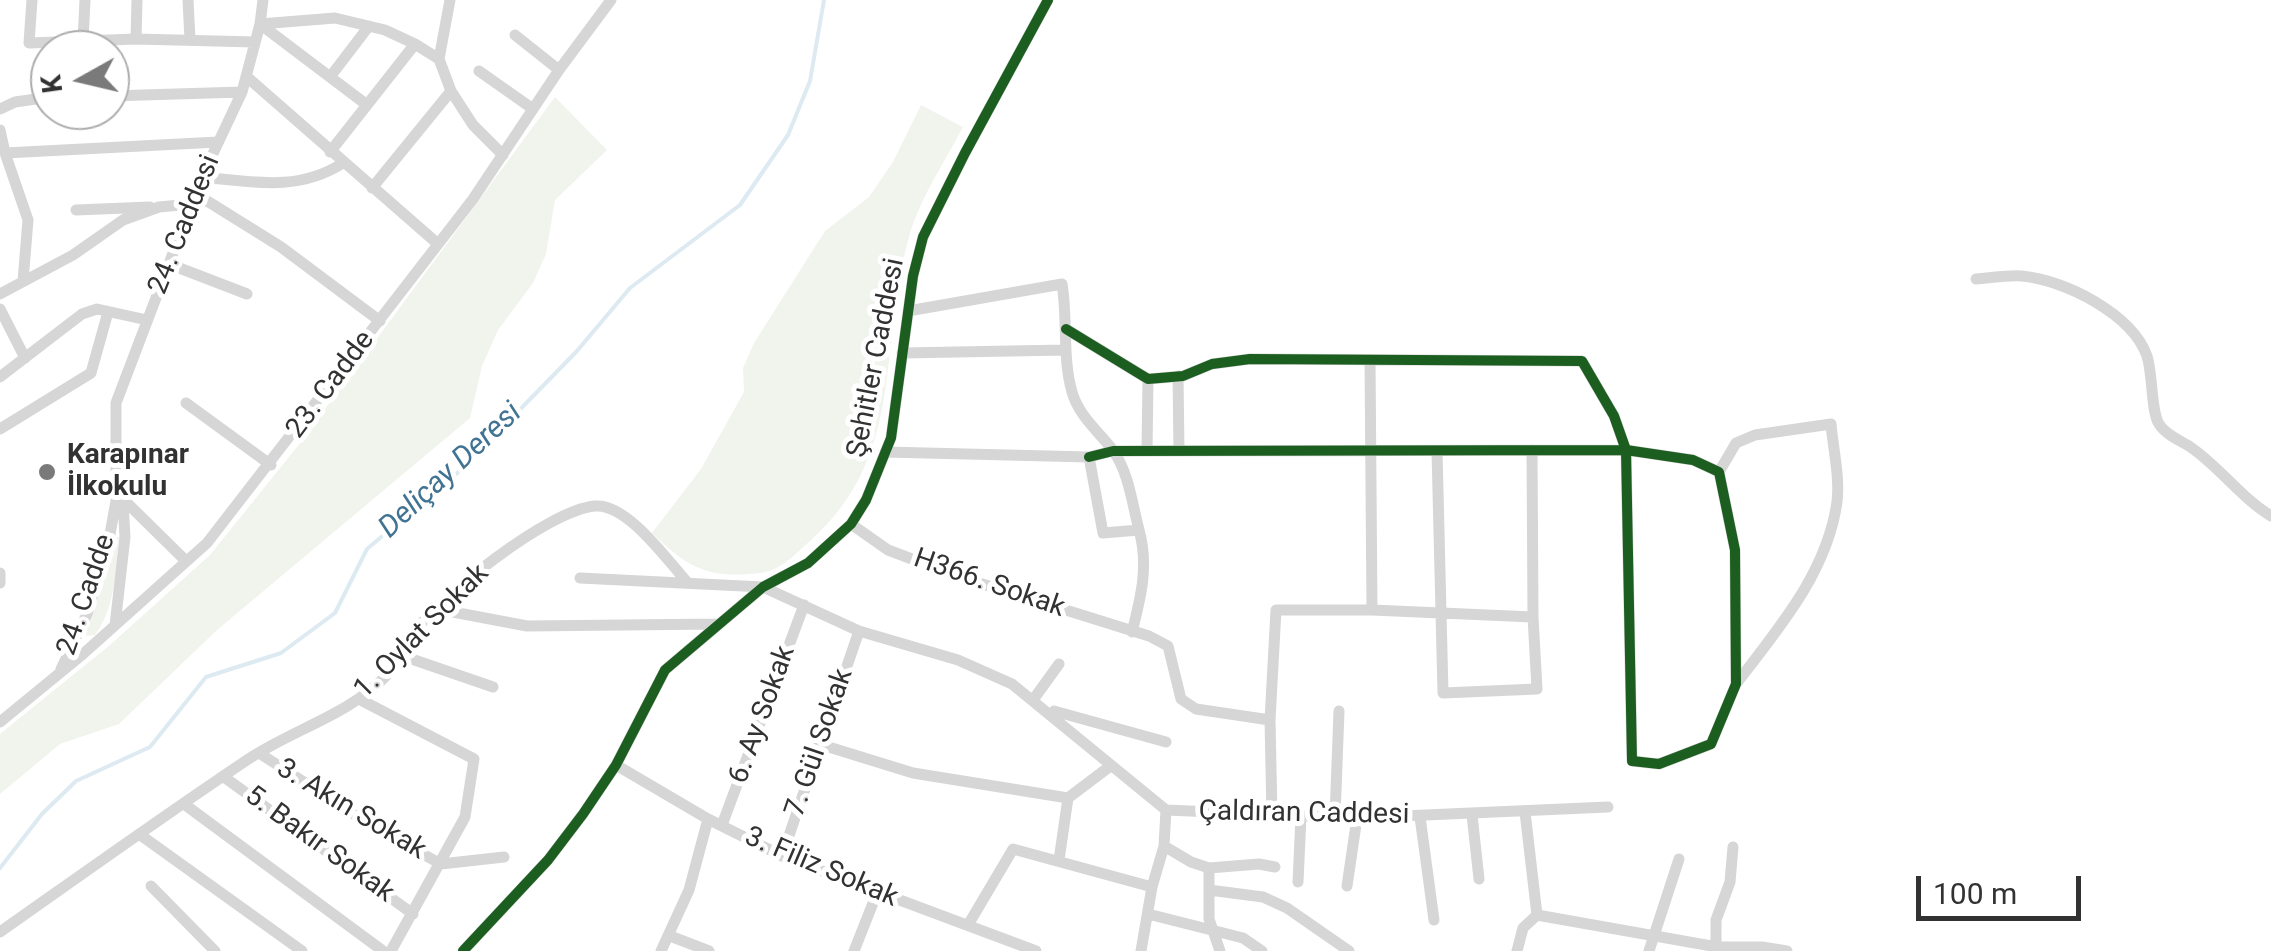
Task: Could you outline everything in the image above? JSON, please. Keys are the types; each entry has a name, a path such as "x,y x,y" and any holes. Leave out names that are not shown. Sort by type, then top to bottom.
{"street":[{"path":"30,43 32,0"},
{"path":"84,30 85,0"},
{"path":"136,39 137,0"},
{"path":"188,0 190,40"},
{"name":"24. Caddesi","path":"116,452 116,403 202,177 242,92 263,0"},
{"path":"438,59 450,0"},
{"name":"23. Cadde","path":"4,719 207,543 438,244 611,0"},
{"name":"Şehitler Caddesi","path":"463,951 548,860 616,765 664,670 764,586 808,564 851,524 866,500 890,438 923,237 1046,1"},
{"path":"260,24 335,18 415,44 438,59 472,125 503,154"},
{"path":"260,24 368,105"},
{"path":"330,77 369,26"},
{"path":"515,35 559,70"},
{"path":"130,39 255,42"},
{"path":"330,152 415,44"},
{"path":"479,72 533,110"},
{"path":"247,77 438,244"},
{"path":"372,188 451,90"},
{"path":"130,95 242,92"},
{"path":"0,108 30,100"},
{"path":"0,130 28,220 23,281"},
{"path":"5,153 218,142"},
{"path":"202,177 278,185 303,182 343,163"},
{"path":"0,294 73,256 124,220 194,199 281,248 380,320"},
{"path":"76,210 160,207"},
{"path":"169,264 247,294"},
{"path":"1976,279 2022,276 2056,284 2113,312 2145,351 2154,382 2155,417 2161,428 2197,451 2271,516"},
{"path":"908,311 1062,284 1064,350 1072,393 1082,415 1113,451 1126,476 1139,530 1145,567 1132,632"},
{"path":"0,309 25,358"},
{"path":"0,377 82,314 96,309 147,320"},
{"path":"0,429 91,373 108,312"},
{"path":"1066,329 1148,379 1250,359 1582,361 1614,416 1626,450 1632,762 1659,764 1711,744 1736,684 1781,626 1822,559 1838,499 1832,424 1755,435 1736,443 1719,472 1734,550 1736,684"},
{"path":"902,352 1064,350"},
{"path":"1370,360 1372,610"},
{"path":"1178,376 1179,451"},
{"path":"1147,451 1148,379"},
{"path":"186,403 270,464"},
{"path":"1437,451 1443,693 1537,689 1532,450"},
{"path":"886,452 1089,457 1113,451 1626,450 1693,460 1719,472"},
{"name":"24. Cadde","path":"116,452 126,537 116,625"},
{"path":"1089,457 1103,533 1139,530"},
{"path":"120,501 186,561"},
{"name":"24. Cadde","path":"60,673 86,614 120,501"},
{"name":"1. Oylat Sokak","path":"0,932 258,753 359,699 390,672 412,634 437,609 512,545 570,512 610,507 626,517 686,582"},
{"name":"H366. Sokak","path":"851,524 888,550 1168,646 1181,699 1196,710 1270,720"},
{"path":"0,573 0,583"},
{"path":"580,578 764,586"},
{"name":"Çaldıran Caddesi","path":"764,586 860,631 958,660 1012,684 1166,810 1357,818 1608,807"},
{"name":"6. Ay Sokak","path":"722,825 804,604"},
{"path":"437,609 528,626 719,624"},
{"path":"1272,816 1270,720 1276,610 1533,617"},
{"name":"7. Gül Sokak","path":"782,856 860,631"},
{"path":"400,655 493,687"},
{"path":"1033,700 1059,664"},
{"path":"359,699 474,759 465,818 391,951"},
{"path":"0,704 4,719"},
{"path":"1045,708 1166,742"},
{"path":"1334,818 1339,711"},
{"path":"819,744 912,773 1068,798"},
{"name":"3. Akın Sokak","path":"258,753 375,828 441,864 504,857"},
{"name":"3. Filiz Sokak","path":"616,765 708,819 782,856 1036,951"},
{"path":"1058,860 1068,798 1109,766"},
{"name":"5. Bakır Sokak","path":"224,777 414,914"},
{"path":"184,804 383,951"},
{"path":"1142,951 1152,888 1164,846 1166,810"},
{"path":"1517,951 1524,928 1537,914 1525,812"},
{"path":"1472,815 1479,879"},
{"path":"1298,882 1301,816"},
{"path":"1420,817 1434,920"},
{"path":"1346,886 1357,818"},
{"path":"661,951 689,890 708,819"},
{"path":"139,834 302,951"},
{"path":"1164,846 1209,868 1259,864 1275,867"},
{"path":"1716,949 1716,920 1730,882 1733,847"},
{"path":"968,925 1013,849 1152,888"},
{"path":"1650,951 1679,859"},
{"path":"1209,868 1212,928 1220,951"},
{"path":"151,886 215,951"},
{"path":"1209,890 1264,897 1349,951"},
{"path":"854,951 877,894"},
{"path":"1148,914 1243,938 1262,951"},
{"path":"1537,914 1655,934 1716,949 1762,946 1788,951"},
{"path":"670,936 709,951"}],"shaded area":[{"path":"555,97 607,150 555,200 546,254 533,283 498,330 482,366 470,418 217,630 119,724 60,744 0,794 0,734 110,645 210,555 297,447"},
{"path":"921,105 963,127 911,230 894,314 884,395 863,471 841,507 810,541 775,569 726,574 688,563 652,533 701,469 744,392 743,368 754,343 825,231 869,197 893,162"},
{"path":"113,537 119,537 111,601 95,635 82,636"}],"waterway":[{"name":"Deliçay Deresi","path":"0,868 42,814 76,781 150,747 206,677 281,653 335,613 367,549 462,469 577,351 630,288 740,205 788,135 810,81 824,0"}],"cycle path":[{"path":"463,951 548,860 583,814 616,765 665,670 763,587 808,563 851,524 866,500 891,438 913,276 923,237 1048,0"},
{"path":"1066,329 1148,379 1183,376 1212,364 1250,359 1582,361 1614,416 1626,450 1632,761 1659,764 1711,744 1736,684 1735,550 1719,472 1693,460 1626,450 1113,451 1089,457"}],"place":[{"name":"Karapınar İlkokulu","path":"47,472"}]}
